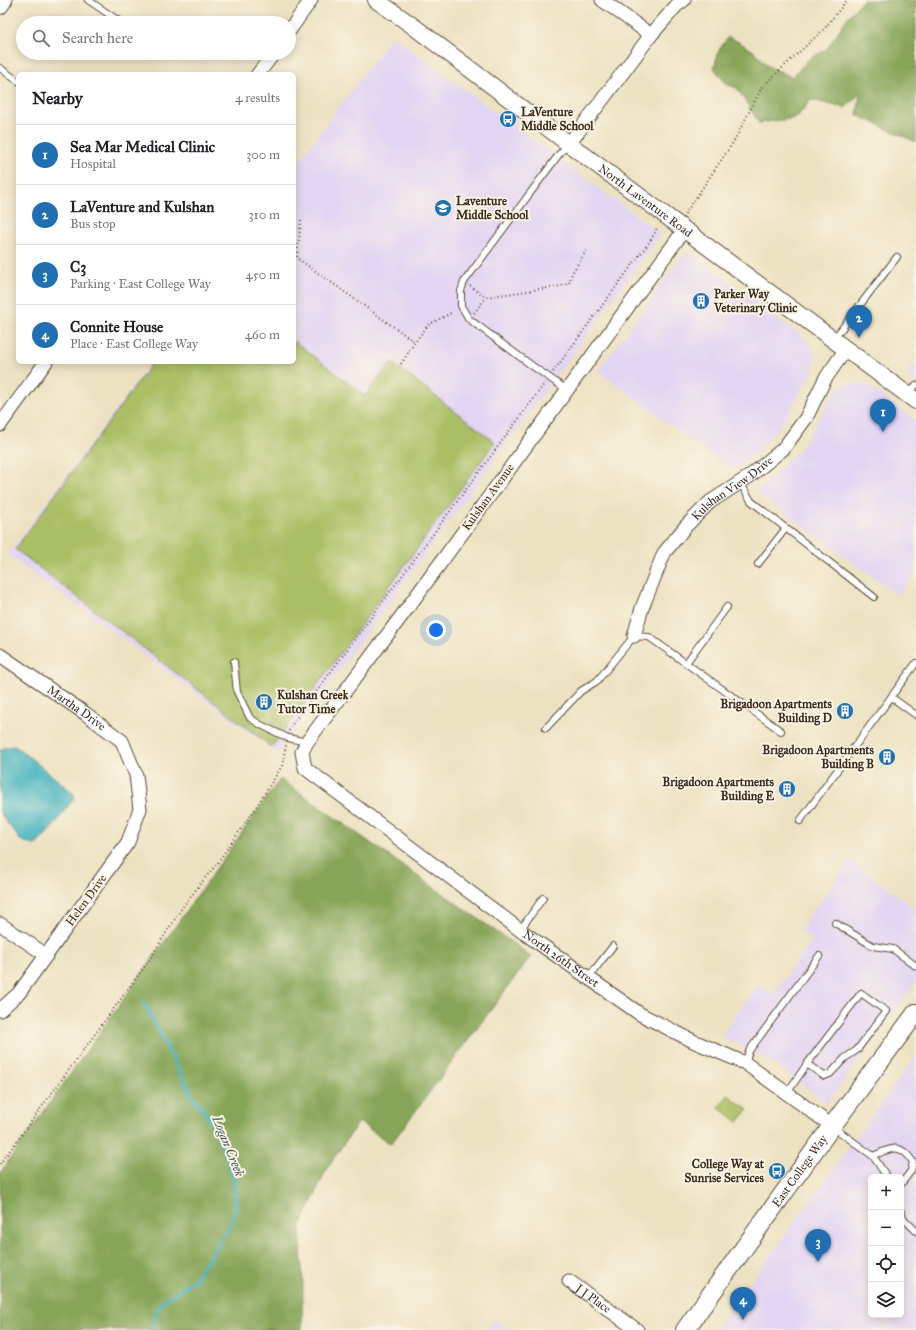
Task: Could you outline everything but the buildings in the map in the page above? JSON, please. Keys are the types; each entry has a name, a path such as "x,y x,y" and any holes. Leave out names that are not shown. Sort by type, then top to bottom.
{"main road":[{"name":"East College Way","path":"685,1330 832,1126 916,1013"}],"street":[{"path":"0,6 4,0"},
{"path":"296,22 311,0"},
{"name":"North Laventure Road","path":"376,0 414,26 569,144 685,221 833,340 913,393"},
{"path":"602,0 651,35"},
{"path":"569,144 651,35 676,5 684,0"},
{"path":"260,72 269,60"},
{"name":"Kulshan Avenue","path":"305,768 302,752 307,742 406,610 567,390 685,221"},
{"name":"Kulshan View Drive","path":"634,636 642,608 664,553 686,526 710,502 740,482 783,449 806,418 825,379 846,349"},
{"path":"0,425 45,364"},
{"name":"Martha Drive","path":"0,655 86,714 122,741 136,775"},
{"name":"North 26th Street","path":"305,768 520,930 588,978 651,1020 693,1041 744,1063 832,1126"},
{"name":"Helen Drive","path":"0,1010 19,993 128,842 140,809 136,775"},
{"path":"0,924 46,955"},
{"name":"J J Place","path":"569,1281 637,1330"}],"lane":[{"path":"88,0 112,16"},
{"path":"0,68 16,80"},
{"path":"567,390 531,366 469,319 461,306 461,292 464,282 560,153 569,144"},
{"path":"833,340 897,257"},
{"path":"740,482 751,501 874,597"},
{"path":"758,564 786,528"},
{"path":"686,663 727,607"},
{"path":"546,728 581,691 597,681 634,636 649,637 781,731"},
{"path":"234,662 237,692 250,718 260,725 288,738 307,742"},
{"path":"800,821 916,662"},
{"path":"891,697 916,715"},
{"path":"520,930 543,898"},
{"path":"835,923 873,946 893,949 916,966"},
{"path":"588,978 613,946"},
{"path":"744,1063 748,1051 819,956"},
{"path":"787,1093 807,1064 861,993 886,1011 857,1050 845,1058 830,1074 824,1076 807,1064"},
{"path":"832,1126 873,1156 885,1174"},
{"path":"873,1156 892,1148 901,1149 911,1158 913,1162 911,1171 904,1180"},
{"path":"904,1219 916,1232"}],"path":[{"path":"685,221 734,141 762,87 825,28 847,0"},
{"path":"301,220 297,258 415,342"},
{"path":"555,368 650,241 656,231 657,224"},
{"path":"464,282 486,297 561,286 568,283 572,273 588,248"},
{"path":"401,364 428,325 451,313"},
{"path":"290,727 546,381"},
{"path":"0,1164 150,959 184,905 218,862 255,809 282,766"}],"shaded area":[{"name":"LaVenture Middle School","path":"392,36 661,234 278,753 8,555 150,364 296,364 296,165"},
{"path":"686,251 806,339 815,354 813,370 783,422 760,449 733,471 598,371"},
{"path":"916,363 916,383 906,376"},
{"path":"855,382 869,386 916,420 916,571 898,595 756,492 800,450 836,390"},
{"path":"850,860 916,909 916,982 827,1103 770,1061 721,1036 758,985 773,995 812,940 799,930"},
{"path":"916,1056 916,1330 715,1330 748,1286"},
{"path":"494,1319 510,1330 486,1330"}],"green space":[{"path":"863,0 916,0 916,142 857,115 860,94 845,108 811,100 796,118 759,123 737,88 726,84 714,68 719,50 728,37 755,52 768,66 792,77 810,58 826,50 848,17"},
{"path":"296,343 365,396 391,362 495,442 272,747 15,549 152,364 296,364"},
{"path":"280,779 531,956 391,1144 359,1122 327,1168 300,1228 303,1285 302,1330 0,1330 0,1173"},
{"path":"728,1095 748,1110 738,1122 719,1107"}],"water":[{"path":"14,746 74,794 74,798 52,828 37,844 33,845 20,840 0,813 0,750 6,747"}],"waterway":[{"name":"Logan Creek","path":"144,1003 194,1099 204,1110 219,1138 234,1179 236,1207 231,1224 195,1279 163,1301 156,1313 152,1330"}],"place":[{"name":"LaVenture Middle School","path":"508,119"},
{"name":"Laventure Middle School","path":"443,208"},
{"name":"Parker Way Veterinary Clinic","path":"701,301"},
{"name":"LaVenture and Kulshan","path":"859,338"},
{"name":"Sea Mar Medical Clinic","path":"883,432"},
{"name":"Kulshan Creek Tutor Time","path":"264,702"},
{"name":"Brigadoon Apartments Building D","path":"845,711"},
{"name":"Brigadoon Apartments Building B","path":"887,757"},
{"name":"Brigadoon Apartments Building E","path":"787,789"},
{"name":"College Way at Sunrise Services","path":"777,1171"},
{"name":"C3","path":"818,1262"},
{"name":"Connite House","path":"743,1320"}]}
